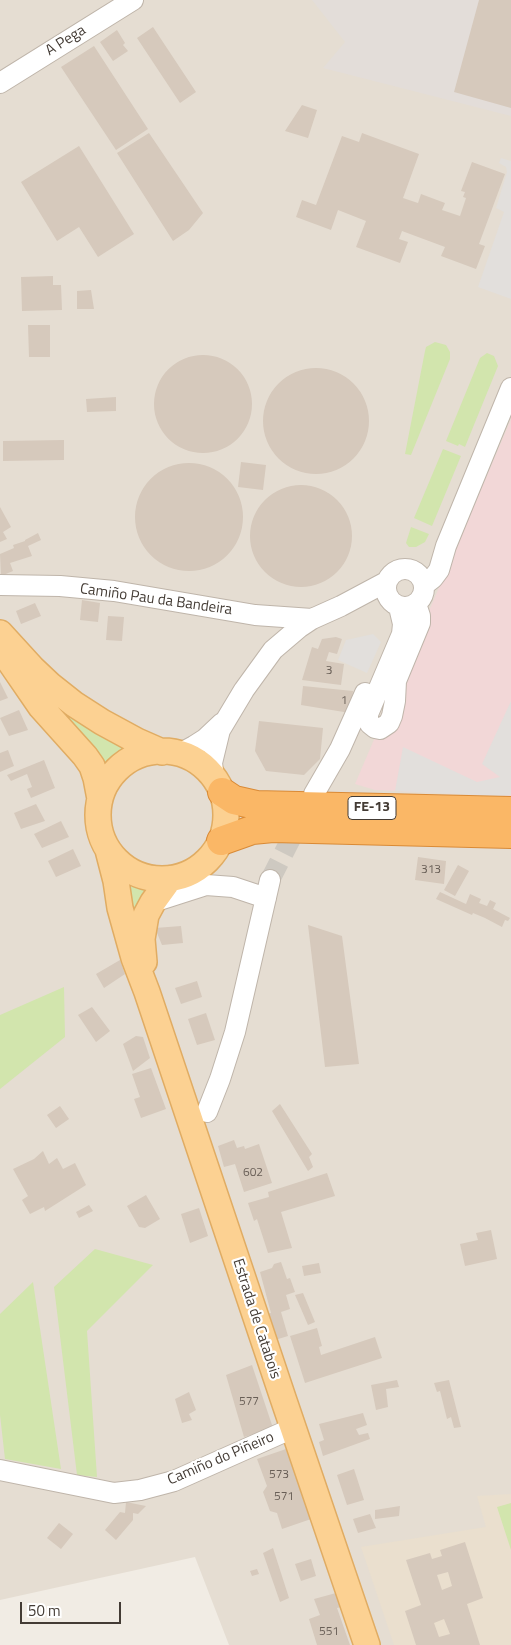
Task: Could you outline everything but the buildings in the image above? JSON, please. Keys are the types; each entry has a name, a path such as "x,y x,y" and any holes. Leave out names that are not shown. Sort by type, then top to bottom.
{"highway":[{"name":"FE-13","path":"223,790 256,805 511,812"},
{"name":"FE-13","path":"227,838 252,830 273,828 511,834"}],"main road":[{"path":"0,633 38,673 74,704 137,741 200,763 223,790 227,838 204,863 186,874 169,880"},
{"name":"Estrada de Catabois","path":"0,646 41,707 92,766 100,800"},
{"name":"Estrada de Catabois","path":"171,752 151,752 133,758 118,768 107,783 100,800 98,817 101,834 108,850 116,881 120,908 134,958 367,1645"},
{"name":"Estrada de Catabois","path":"108,850 119,863 133,872 149,878 169,880"},
{"name":"Estrada de Catabois","path":"147,992 142,939 146,915 169,880"}],"street":[{"name":"A Pega","path":"0,83 133,0"},
{"path":"424,585 439,570 446,546 511,388"},
{"path":"223,790 212,763 220,730 254,675 274,650 312,619 386,582 396,571 408,569 428,560 446,546"},
{"path":"341,606 402,604 424,593 421,577 416,572 408,569"},
{"path":"386,582 388,597 402,604 420,616 420,622 396,681 394,710 389,723 380,729 370,724 368,714 402,634 402,604"},
{"name":"Camiño Pau da Bandeira","path":"0,585 60,586 114,591 255,615 312,619"},
{"path":"314,794 340,750 367,686"},
{"path":"171,752 194,746 205,739 227,718"},
{"path":"153,902 206,885 268,889 235,1032 207,1112"},
{"name":"Camiño do Piñeiro","path":"0,1470 114,1493 140,1490 174,1481 293,1428"}],"shaded area":[{"path":"0,0 511,0 511,1645 229,1645 195,1557 0,1600"},
{"path":"312,0 511,0 511,116 323,68 345,42"},
{"path":"501,158 511,161 511,299 478,287 504,212 496,208 507,172 506,167 499,163"},
{"path":"511,419 511,796 375,790 355,784"},
{"path":"373,634 381,642 367,673 338,660 346,640"},
{"path":"511,701 511,795 395,791 403,747 477,782 500,777 482,764"},
{"path":"511,1494 511,1645 394,1645 361,1547 486,1527 477,1496"}],"green space":[{"path":"435,342 446,345 450,352 450,359 411,455 405,454 426,347"},
{"path":"487,353 494,356 498,366 465,447 459,444 458,446 446,441 480,358"},
{"path":"443,449 461,456 432,526 414,518"},
{"path":"411,527 429,534 425,542 416,547 409,547 406,543"},
{"path":"11,652 130,747 119,753 102,767"},
{"path":"129,886 151,891 136,930"},
{"path":"64,987 65,1037 0,1089 0,1015"},
{"path":"95,1249 153,1265 87,1331 97,1477 77,1475 54,1287"},
{"path":"33,1282 61,1469 5,1459 0,1415 0,1314"},
{"path":"511,1503 511,1550 497,1507"}],"tunnel":[{"path":"270,880 301,819"}]}
